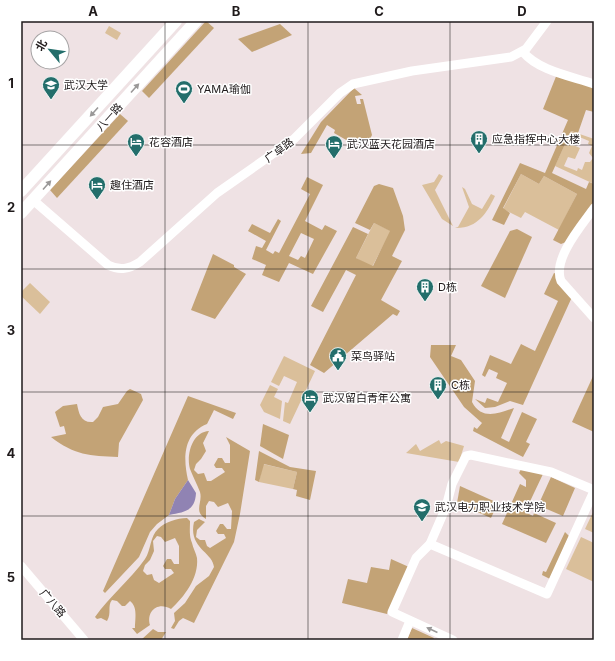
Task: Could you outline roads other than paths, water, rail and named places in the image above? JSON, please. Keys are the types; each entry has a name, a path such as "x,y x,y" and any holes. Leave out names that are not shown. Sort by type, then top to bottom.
{"main road":[{"name":"八一路","path":"23,187 176,21"},
{"name":"八一路","path":"21,213 196,21"}],"street":[{"path":"547,21 523,52 531,61 594,84"},
{"name":"广卓路","path":"33,200 108,265 120,269 129,268 146,257 228,184 294,139 340,93 353,84 412,70 506,58 523,52"},
{"path":"594,208 565,250 560,273 560,278 594,318"},
{"path":"430,544 547,594 594,491 551,472 468,455 463,461 452,484 446,507 430,544 416,558 392,612 453,640"},
{"name":"广八路","path":"21,566 84,640"},
{"path":"402,640 410,621"}],"place":[{"name":"武汉大学","path":"51,100"},
{"name":"YAMA瑜伽","path":"184,104"},
{"name":"应急指挥中心大楼","path":"479,154"},
{"name":"花容酒店","path":"136,157"},
{"name":"武汉蓝天花园酒店","path":"334,159"},
{"name":"趣住酒店","path":"97,200"},
{"name":"D栋","path":"425,302"},
{"name":"菜鸟驿站","path":"338,371"},
{"name":"C栋","path":"438,400"},
{"name":"武汉留白青年公寓","path":"310,413"},
{"name":"武汉电力职业技术学院","path":"422,522"}]}
